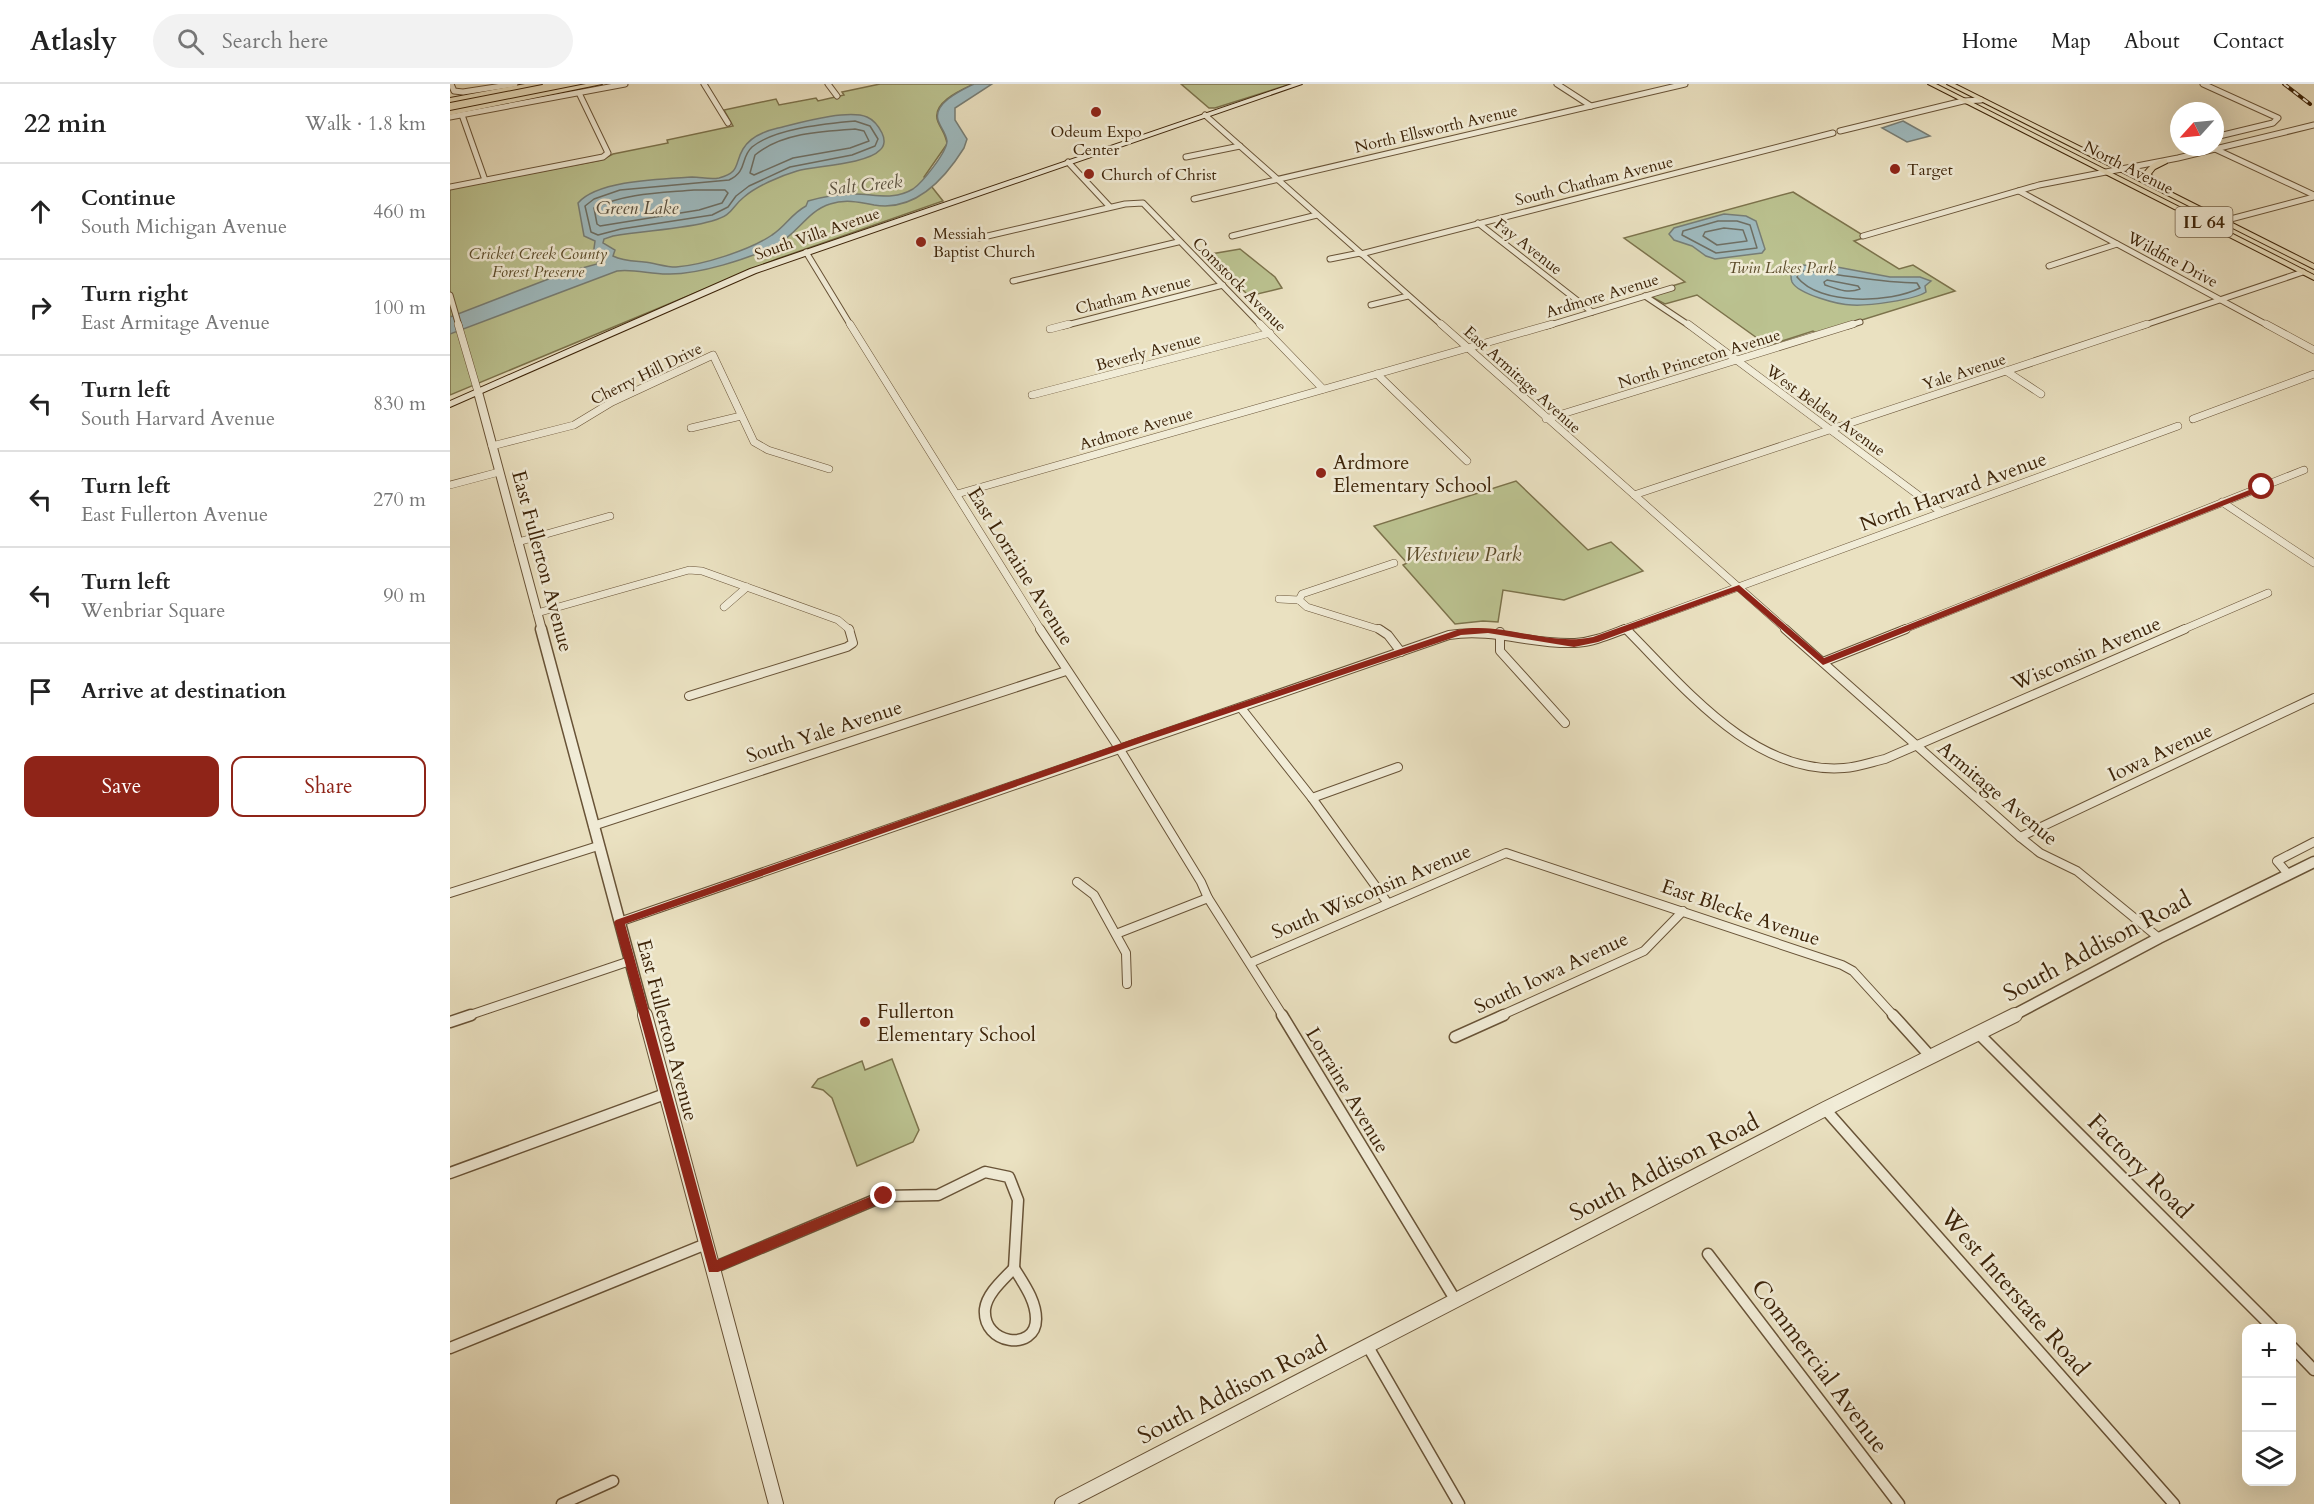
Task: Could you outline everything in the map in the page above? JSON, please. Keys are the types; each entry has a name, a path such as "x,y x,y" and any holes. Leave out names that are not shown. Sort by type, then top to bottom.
{"highway":[{"path":"452,99 538,84"},
{"path":"452,99 564,84"},
{"path":"450,113 596,84"}],"main road":[{"name":"South Villa Avenue","path":"450,404 753,271 1299,84"},
{"name":"North Avenue","path":"1931,84 2314,278"},
{"name":"North Avenue","path":"1950,84 2314,267"},
{"path":"2162,190 2147,174 2148,170 2164,161"}],"street":[{"path":"452,84 454,91 452,99 515,84"},
{"path":"450,113 462,115 625,84"},
{"path":"704,84 728,123"},
{"path":"828,84 837,96"},
{"path":"1557,84 1591,106"},
{"name":"North Ellsworth Avenue","path":"1194,199 1685,84"},
{"path":"2203,84 2278,118 2273,123 2224,135"},
{"path":"450,187 603,157 609,152 579,93"},
{"path":"1840,131 1963,101 1981,100"},
{"path":"462,115 485,180"},
{"name":"East Armitage Avenue","path":"1205,115 1823,662"},
{"path":"2224,145 2314,125"},
{"name":"South Chatham Avenue","path":"1330,259 1833,133"},
{"path":"1186,157 1240,146"},
{"path":"2224,154 2314,196"},
{"path":"1863,236 2019,191 2182,156"},
{"path":"979,238 1110,207 1068,162"},
{"name":"Wildfire Drive","path":"2019,191 2314,350"},
{"path":"2223,221 2314,196"},
{"name":"Comstock Avenue","path":"1110,207 1136,202 1143,203 1178,242 1223,285 1323,389"},
{"path":"1232,236 1317,215"},
{"name":"Fay Avenue","path":"1479,223 1592,312"},
{"path":"1013,281 1178,242"},
{"path":"2049,266 2116,244"},
{"name":"East Lorraine Avenue","path":"806,252 1066,671 1119,748 1201,882 1208,898"},
{"name":"Yale Avenue","path":"1634,495 2303,272"},
{"name":"Chatham Avenue","path":"1050,329 1223,285"},
{"name":"Ardmore Avenue","path":"957,494 1470,349 1672,288"},
{"path":"450,295 478,392"},
{"path":"1371,305 1408,296"},
{"name":"West Belden Avenue","path":"1645,296 1665,307 1941,512"},
{"name":"North Princeton Avenue","path":"1546,419 1860,322"},
{"name":"Beverly Avenue","path":"1032,395 1270,333"},
{"name":"Cherry Hill Drive","path":"492,446 574,425 612,402 713,355 754,442 768,450 829,469"},
{"path":"2006,371 2041,394"},
{"path":"1377,374 1467,461"},
{"path":"2193,419 2314,374"},
{"name":"East Fullerton Avenue","path":"478,392 776,1504"},
{"path":"691,428 741,416"},
{"name":"North Harvard Avenue","path":"619,922 1460,632 1478,630 1500,632 1574,644 1626,628 2178,426"},
{"path":"1823,662 2304,470"},
{"path":"450,485 499,472"},
{"path":"2222,502 2314,563"},
{"path":"518,542 610,516"},
{"path":"1299,600 1302,594 1394,563"},
{"path":"537,613 689,570 747,587 845,624 851,631 853,643 820,656 689,696"},
{"path":"724,607 747,587"},
{"name":"Wisconsin Avenue","path":"1626,628 1743,739 1772,755 1801,763 1848,766 1872,763 2268,593"},
{"path":"1279,599 1299,600 1307,607 1378,628 1388,634 1401,652"},
{"path":"1500,632 1500,651 1565,723"},
{"name":"Armitage Avenue","path":"1823,662 2020,837 2046,857 2077,871 2159,938"},
{"name":"South Yale Avenue","path":"593,826 1066,671"},
{"name":"Iowa Avenue","path":"2020,837 2314,698"},
{"path":"1241,708 1312,798 1386,902"},
{"path":"1312,798 1398,767"},
{"path":"2288,874 2277,861 2314,842"},
{"path":"450,893 598,846"},
{"name":"South Wisconsin Avenue","path":"1250,963 1352,920 1386,902 1506,853"},
{"name":"East Blecke Avenue","path":"1506,853 1842,965 1853,971 1931,1057"},
{"name":"South Addison Road","path":"1062,1504 1825,1109 1978,1033 2159,938 2314,862"},
{"path":"1077,882 1094,895 1126,953 1127,984"},
{"path":"1116,934 1208,898"},
{"name":"Lorraine Avenue","path":"1208,898 1456,1301"},
{"name":"South Iowa Avenue","path":"1455,1037 1644,951 1683,911"},
{"path":"450,1023 630,961"},
{"name":"Factory Road","path":"1978,1033 2268,1324"},
{"path":"450,1173 666,1094"},
{"name":"West Interstate Road","path":"1825,1109 2174,1504"},
{"path":"713,1268 884,1196 938,1195 985,1172 1009,1177 1018,1200 1014,1268 988,1299 984,1312 988,1326 1001,1341 1016,1343 1031,1334 1037,1322 1035,1307 1026,1286 1014,1268"},
{"path":"450,1348 706,1244"},
{"name":"Commercial Avenue","path":"1708,1254 1899,1504"},
{"path":"1367,1345 1459,1504"},
{"path":"2296,1351 2314,1370"},
{"path":"562,1504 613,1481"}],"green space":[{"name":"Cricket Creek County Forest Preserve","path":"880,84 974,84 948,98 938,109 938,122 947,144 924,177 943,201 777,259 450,395 450,189 601,160 613,154 668,143 667,140 733,126 724,110 776,99 779,105 816,98 818,101 844,95 842,92"},
{"path":"1181,84 1291,84 1209,108"},
{"name":"Twin Lakes Park","path":"1793,192 1866,237 1854,241 1899,269 1913,265 1955,291 1817,334 1813,331 1773,344 1776,347 1771,348 1697,295 1665,304 1646,294 1685,282 1624,238"},
{"path":"1240,249 1275,277 1282,288 1249,296 1210,258 1211,254"},
{"name":"Westview Park","path":"1516,481 1588,550 1611,542 1643,571 1564,600 1503,590 1498,622 1455,624 1403,565 1407,563 1374,526"},
{"path":"892,1059 919,1130 913,1142 857,1166 832,1098 823,1090 812,1087 818,1079 862,1061 865,1070"}],"water":[{"name":"Green Lake","path":"974,84 992,84 955,108 955,120 967,139 964,148 938,182 903,204 889,206 841,202 830,204 808,217 783,241 738,261 679,274 617,271 450,334 450,317 564,273 597,264 598,260 593,256 595,241 584,236 578,203 587,195 615,185 632,182 692,177 716,179 726,176 734,170 740,154 750,141 773,129 823,118 858,115 867,117 876,124 882,133 884,142 883,147 873,155 841,164 797,171 769,182 749,193 728,213 712,221 613,236 604,239 603,243 615,250 613,256 621,259 672,267 687,266 726,256 763,241 806,206 808,201 854,194 891,196 906,193 917,186 928,174 946,146 947,141 938,120 940,108 950,98"},
{"path":"1903,121 1930,136 1907,142 1882,128"},
{"path":"1724,214 1746,216 1756,221 1765,249 1762,253 1715,259 1706,256 1692,246 1674,240 1669,234 1674,228"},
{"path":"1801,265 1837,267 1890,277 1920,277 1931,281 1925,286 1926,292 1912,298 1846,305 1819,298 1796,286 1792,282 1791,273 1793,268"}],"railway":[{"path":"2284,84 2310,104"}],"place":[{"name":"Odeum Expo Center","path":"1096,112"},
{"name":"Target","path":"1895,169"},
{"name":"Church of Christ","path":"1089,174"},
{"name":"Messiah Baptist Church","path":"921,242"},
{"name":"Ardmore Elementary School","path":"1321,473"},
{"name":"Fullerton Elementary School","path":"865,1022"}],"route":[{"path":"884,1196 713,1268 619,922 1140,740 1241,708 1460,632 1488,630 1574,644 1595,640 1739,587 1823,662 2262,487"}],"water label":[{"name":"Salt Creek","path":"865,185"}]}
